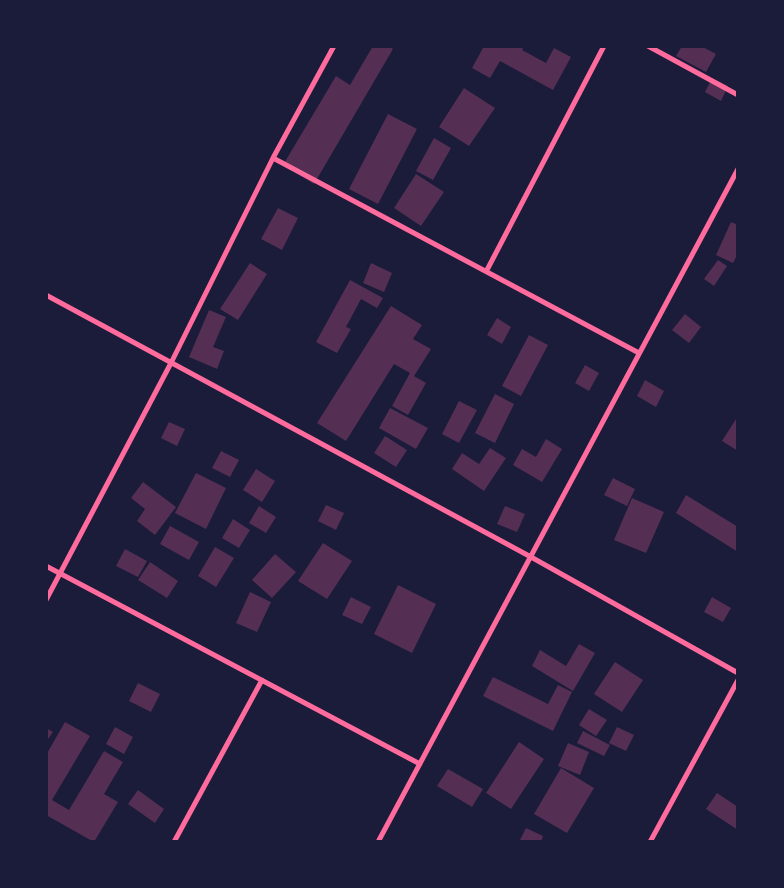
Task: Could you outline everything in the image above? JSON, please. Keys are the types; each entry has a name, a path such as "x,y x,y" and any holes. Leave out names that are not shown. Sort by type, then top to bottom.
{"street":[{"path":"46,600 171,363 273,158 334,46"},
{"path":"487,270 604,46"},
{"path":"648,46 738,95"},
{"path":"273,158 487,270 639,354"},
{"path":"378,842 738,169"},
{"path":"46,296 531,557 738,673"},
{"path":"46,566 420,764"},
{"path":"174,842 262,680"},
{"path":"650,842 738,680"}],"building":[{"path":"373,46 389,46 393,49 314,184 283,165 336,76 350,85"},
{"path":"484,46 524,46 522,50 546,63 554,48 571,57 553,90 500,61 490,78 472,68"},
{"path":"682,46 701,46 716,54 706,72 676,56"},
{"path":"712,78 728,86 721,101 705,92"},
{"path":"464,88 495,108 469,146 439,127"},
{"path":"388,114 417,129 378,204 349,189"},
{"path":"434,138 451,148 433,180 416,171"},
{"path":"416,174 444,192 421,226 394,208"},
{"path":"278,208 298,218 282,250 261,239"},
{"path":"731,222 738,225 738,253 733,263 716,255"},
{"path":"718,260 727,266 714,286 704,279"},
{"path":"250,263 267,274 238,320 220,309"},
{"path":"371,263 392,273 384,292 363,283"},
{"path":"350,280 383,298 377,308 361,299 346,327 351,329 337,353 316,342"},
{"path":"391,306 422,325 413,339 431,349 414,376 426,383 408,415 392,406 410,373 394,364 346,441 317,423"},
{"path":"209,310 226,317 213,347 224,351 217,369 189,357"},
{"path":"685,314 701,327 689,343 672,330"},
{"path":"497,318 511,327 502,344 487,335"},
{"path":"529,335 548,345 521,396 502,386"},
{"path":"585,365 599,373 589,391 575,383"},
{"path":"645,380 664,391 656,407 637,396"},
{"path":"495,394 514,404 495,443 475,433"},
{"path":"459,401 477,410 459,443 442,434"},
{"path":"390,408 428,428 416,449 379,428"},
{"path":"738,416 738,451 722,441"},
{"path":"169,422 185,429 177,446 161,438"},
{"path":"385,436 407,450 396,467 374,453"},
{"path":"546,439 562,449 542,482 513,465 522,449 536,457"},
{"path":"490,448 506,458 484,491 452,469 462,453 479,464"},
{"path":"221,451 239,460 230,477 212,468"},
{"path":"256,469 275,481 262,502 243,490"},
{"path":"196,473 226,488 206,529 175,513"},
{"path":"613,478 635,489 627,506 604,495"},
{"path":"143,482 176,507 155,535 137,521 145,509 131,498"},
{"path":"686,495 738,527 738,552 676,513"},
{"path":"632,498 664,512 646,553 614,540"},
{"path":"326,505 344,513 336,530 318,521"},
{"path":"259,506 276,517 266,533 249,523"},
{"path":"505,506 525,514 517,532 497,524"},
{"path":"233,519 250,530 239,548 222,538"},
{"path":"170,526 199,542 189,560 160,544"},
{"path":"323,543 352,561 327,599 298,581"},
{"path":"215,547 234,558 216,587 198,576"},
{"path":"125,549 147,561 138,577 116,566"},
{"path":"275,554 296,572 272,598 252,580"},
{"path":"150,562 178,581 167,598 138,580"},
{"path":"398,585 436,604 412,653 374,634"},
{"path":"250,592 271,602 257,632 236,623"},
{"path":"351,597 371,607 362,624 342,615"},
{"path":"712,597 731,608 723,622 704,612"},
{"path":"579,644 595,653 573,691 532,666 540,650 566,666"},
{"path":"615,662 643,680 622,712 594,694"},
{"path":"493,677 548,704 558,685 572,692 553,731 483,696"},
{"path":"138,683 160,694 151,712 129,701"},
{"path":"589,709 607,720 596,736 579,725"},
{"path":"65,722 90,736 52,800 69,810 104,751 123,762 104,794 118,802 94,842 46,815 46,755"},
{"path":"115,727 133,737 124,754 106,744"},
{"path":"617,727 634,735 626,751 609,743"},
{"path":"46,728 53,732 46,742"},
{"path":"583,731 610,745 604,756 577,743"},
{"path":"519,742 544,759 511,809 486,793"},
{"path":"568,743 589,752 580,775 558,766"},
{"path":"561,768 594,788 567,833 534,814"},
{"path":"448,769 483,789 472,807 437,786"},
{"path":"138,790 164,809 155,823 128,804"},
{"path":"717,793 738,807 738,830 706,809"},
{"path":"526,828 543,836 541,842 519,842"}]}
